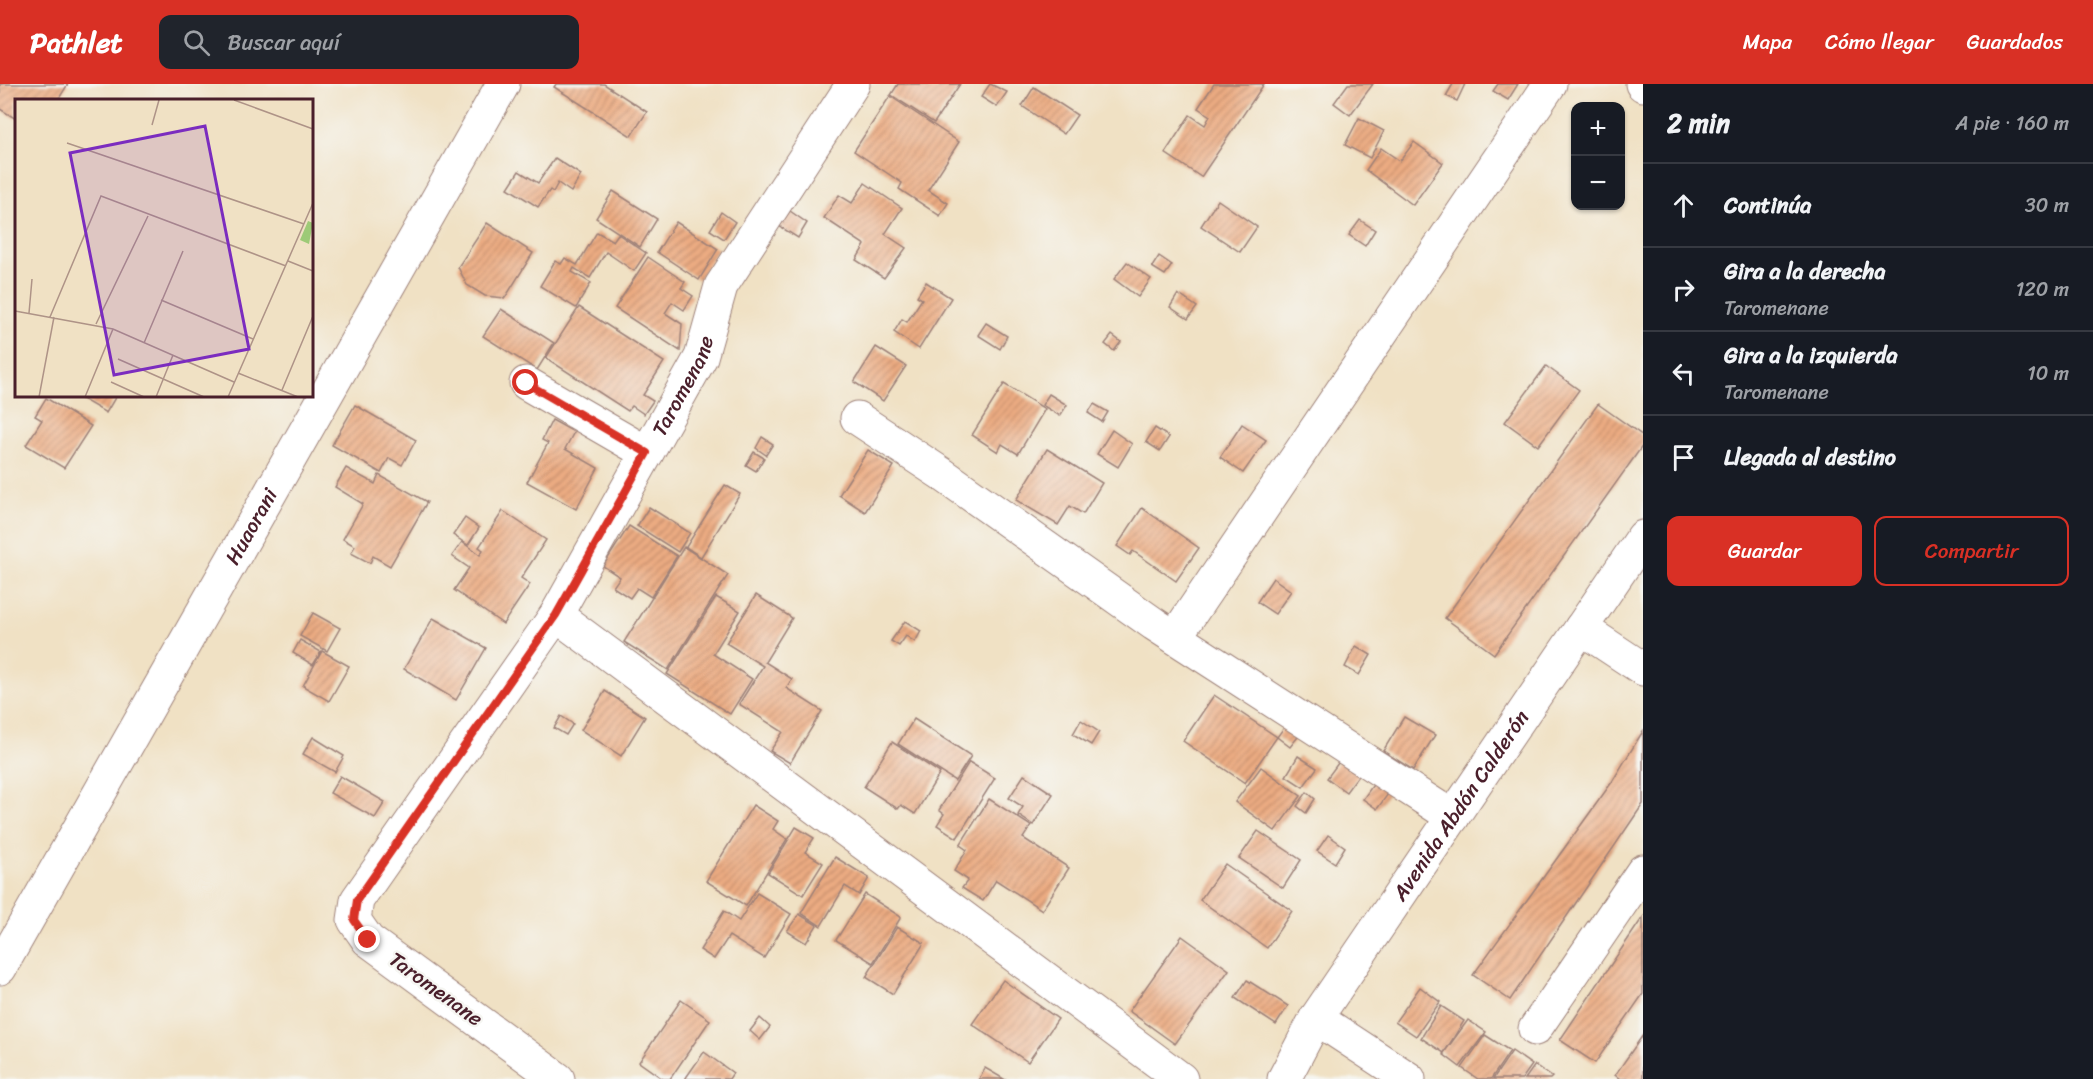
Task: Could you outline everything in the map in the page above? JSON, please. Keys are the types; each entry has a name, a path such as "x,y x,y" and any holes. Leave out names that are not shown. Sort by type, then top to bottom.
{"street":[{"name":"Huaorani","path":"0,968 503,84"},
{"name":"Taromenane","path":"558,1079 368,940 354,920 357,900 556,615 701,357 721,286 853,84"},
{"path":"1175,637 1550,84"},
{"path":"526,383 647,453"},
{"path":"857,418 1175,637 1453,817"},
{"name":"Avenida Abdón Calderón","path":"1284,1079 1317,1018 1643,537"},
{"path":"556,615 1181,1079"},
{"path":"1581,628 1643,669"},
{"path":"1535,1029 1643,871"},
{"path":"1317,1018 1409,1079"}],"building":[{"path":"0,84 68,84 59,99 15,99 15,118 0,109"},
{"path":"556,84 604,84 647,112 631,136 554,87"},
{"path":"898,84 960,84 934,123 891,95"},
{"path":"990,84 1007,92 997,107 981,97"},
{"path":"1214,84 1264,84 1201,177 1165,153 1190,115 1205,125 1210,116 1198,108"},
{"path":"1348,84 1373,84 1350,115 1334,103"},
{"path":"1453,84 1465,84 1457,101 1446,96"},
{"path":"1498,84 1518,84 1508,100 1493,91"},
{"path":"1034,87 1077,115 1064,134 1022,106"},
{"path":"890,96 959,142 928,190 948,203 940,216 899,189 902,183 854,151"},
{"path":"1359,118 1384,131 1370,158 1345,145"},
{"path":"1414,142 1443,163 1413,205 1366,170 1381,148 1400,161"},
{"path":"555,158 581,175 571,192 558,183 553,192 550,190 538,207 508,188 519,171 538,183"},
{"path":"865,183 902,208 885,234 906,248 884,278 856,260 865,245 824,218 839,195 852,203"},
{"path":"613,191 657,219 640,247 596,218"},
{"path":"1218,200 1257,227 1240,252 1201,226"},
{"path":"790,211 807,223 798,238 779,226"},
{"path":"721,212 735,222 724,239 710,230"},
{"path":"1360,220 1375,230 1365,246 1349,235"},
{"path":"676,222 718,249 699,280 657,252"},
{"path":"487,223 533,253 505,298 485,296 467,285 458,267"},
{"path":"597,232 613,241 618,234 646,253 634,271 606,252 590,278 574,268 572,272 591,283 576,308 540,286 555,261 561,264 565,258 577,265"},
{"path":"1159,256 1172,265 1165,275 1152,267"},
{"path":"648,257 685,282 681,288 693,296 684,310 672,302 665,313 682,324 680,351 615,308"},
{"path":"1127,262 1151,279 1138,297 1114,279"},
{"path":"926,282 951,298 919,349 894,332 902,319 907,322 922,299 917,296"},
{"path":"1178,294 1197,307 1188,319 1170,307"},
{"path":"579,307 664,362 643,395 653,401 644,414 632,406 628,411 546,358"},
{"path":"501,309 554,343 537,370 483,336"},
{"path":"986,323 1007,336 1000,349 978,335"},
{"path":"1112,335 1121,342 1114,351 1105,344"},
{"path":"876,347 906,366 883,401 854,382"},
{"path":"1546,366 1579,390 1538,446 1505,422"},
{"path":"1004,384 1045,409 1018,454 1002,444 998,452 972,435"},
{"path":"1049,394 1067,405 1060,416 1042,405"},
{"path":"46,398 91,426 64,468 26,445 42,420 35,416"},
{"path":"80,398 115,398 106,413"},
{"path":"1094,404 1108,412 1102,422 1088,413"},
{"path":"1598,404 1643,436 1643,445 1494,654 1445,618"},
{"path":"355,405 416,440 402,465 389,458 381,473 332,445"},
{"path":"552,420 574,432 565,449 598,468 576,509 527,482 548,443 542,440"},
{"path":"1242,424 1266,440 1243,473 1220,457"},
{"path":"1155,428 1169,437 1160,451 1146,442"},
{"path":"1112,430 1132,444 1118,467 1097,454"},
{"path":"762,437 773,444 766,455 756,448"},
{"path":"1047,449 1102,483 1083,514 1070,506 1058,525 1016,500"},
{"path":"868,450 894,466 865,512 839,495"},
{"path":"754,452 764,458 756,471 746,465"},
{"path":"346,468 375,484 379,475 427,502 390,566 373,556 370,563 351,553 355,546 343,539 363,504 335,487"},
{"path":"725,485 740,494 701,557 686,547"},
{"path":"649,507 690,533 678,552 637,526"},
{"path":"1142,508 1199,548 1176,581 1133,551 1130,555 1117,546"},
{"path":"503,511 546,540 521,578 530,584 503,624 454,590 469,568 452,556 462,542 480,555 483,550 479,547"},
{"path":"465,518 479,528 468,545 453,535"},
{"path":"629,526 677,556 651,597 637,588 630,598 613,587 620,577 603,566"},
{"path":"684,547 728,575 668,670 624,642"},
{"path":"1273,578 1291,591 1275,614 1257,602"},
{"path":"756,595 792,618 765,662 792,679 786,688 822,711 790,763 770,751 783,732 739,704 763,666 726,643"},
{"path":"716,597 740,611 713,654 752,679 730,714 667,674"},
{"path":"313,613 340,628 327,651 300,636"},
{"path":"433,618 486,648 456,700 404,669"},
{"path":"905,621 921,631 915,642 906,636 899,646 891,641"},
{"path":"300,640 321,652 313,665 293,653"},
{"path":"1356,646 1371,655 1359,675 1345,667"},
{"path":"322,651 349,666 329,701 303,686"},
{"path":"605,691 645,717 621,756 581,730"},
{"path":"1214,695 1277,737 1245,783 1183,741"},
{"path":"561,716 573,724 566,735 554,728"},
{"path":"1404,717 1435,735 1413,770 1383,751"},
{"path":"914,719 971,756 955,781 898,744"},
{"path":"1081,720 1099,732 1091,745 1073,734"},
{"path":"1288,722 1301,733 1290,747 1277,737"},
{"path":"1643,731 1643,804 1510,1000 1473,975 1612,782"},
{"path":"313,737 344,756 335,772 303,754"},
{"path":"892,742 940,773 915,814 901,805 898,809 864,787"},
{"path":"1344,755 1363,769 1346,792 1327,778"},
{"path":"1298,756 1317,768 1303,787 1286,776"},
{"path":"969,762 995,778 957,838 937,825 944,814 939,810"},
{"path":"1261,767 1301,796 1275,831 1235,802"},
{"path":"1024,775 1053,794 1033,825 1018,815 1023,807 1009,798"},
{"path":"340,776 385,802 375,818 330,793"},
{"path":"1377,779 1391,790 1377,809 1363,799"},
{"path":"1307,792 1315,799 1306,813 1297,806"},
{"path":"989,799 1031,826 1023,838 1069,868 1042,910 996,880 983,901 962,888 968,880 954,871 967,850 960,845"},
{"path":"753,805 778,821 773,829 787,839 746,906 706,881"},
{"path":"796,827 814,838 805,852 823,863 803,895 768,873"},
{"path":"1258,831 1301,860 1283,888 1239,858"},
{"path":"1328,835 1345,847 1335,863 1317,851"},
{"path":"835,857 869,878 859,895 845,886 821,926 801,913"},
{"path":"1225,864 1292,911 1267,948 1200,900"},
{"path":"757,893 791,914 764,958 729,936 714,959 700,950 724,911 739,921"},
{"path":"865,894 901,917 873,963 836,940"},
{"path":"799,914 817,925 806,943 787,931"},
{"path":"1643,917 1643,994 1595,1063 1560,1040"},
{"path":"897,927 924,943 893,994 866,977"},
{"path":"1182,936 1229,970 1175,1044 1129,1011"},
{"path":"1003,980 1058,1019 1028,1062 972,1024"},
{"path":"1247,980 1288,1006 1276,1025 1235,998"},
{"path":"1420,987 1440,1002 1416,1036 1395,1022"},
{"path":"681,1000 710,1020 670,1079 663,1079 639,1062"},
{"path":"1441,1006 1464,1021 1444,1053 1421,1038"},
{"path":"760,1018 770,1027 760,1040 750,1031"},
{"path":"1468,1020 1486,1032 1460,1067 1443,1054"},
{"path":"1485,1035 1510,1051 1491,1079 1478,1079 1462,1068"},
{"path":"1643,1035 1643,1079 1620,1079 1615,1075"},
{"path":"1512,1051 1532,1065 1522,1079 1493,1079"},
{"path":"704,1052 733,1073 729,1079 685,1079"},
{"path":"1535,1065 1552,1077 1550,1079 1525,1079"},
{"path":"985,1068 1004,1079 979,1079"}],"route":[{"path":"368,940 354,920 357,900 556,615 647,453 526,383"}]}
